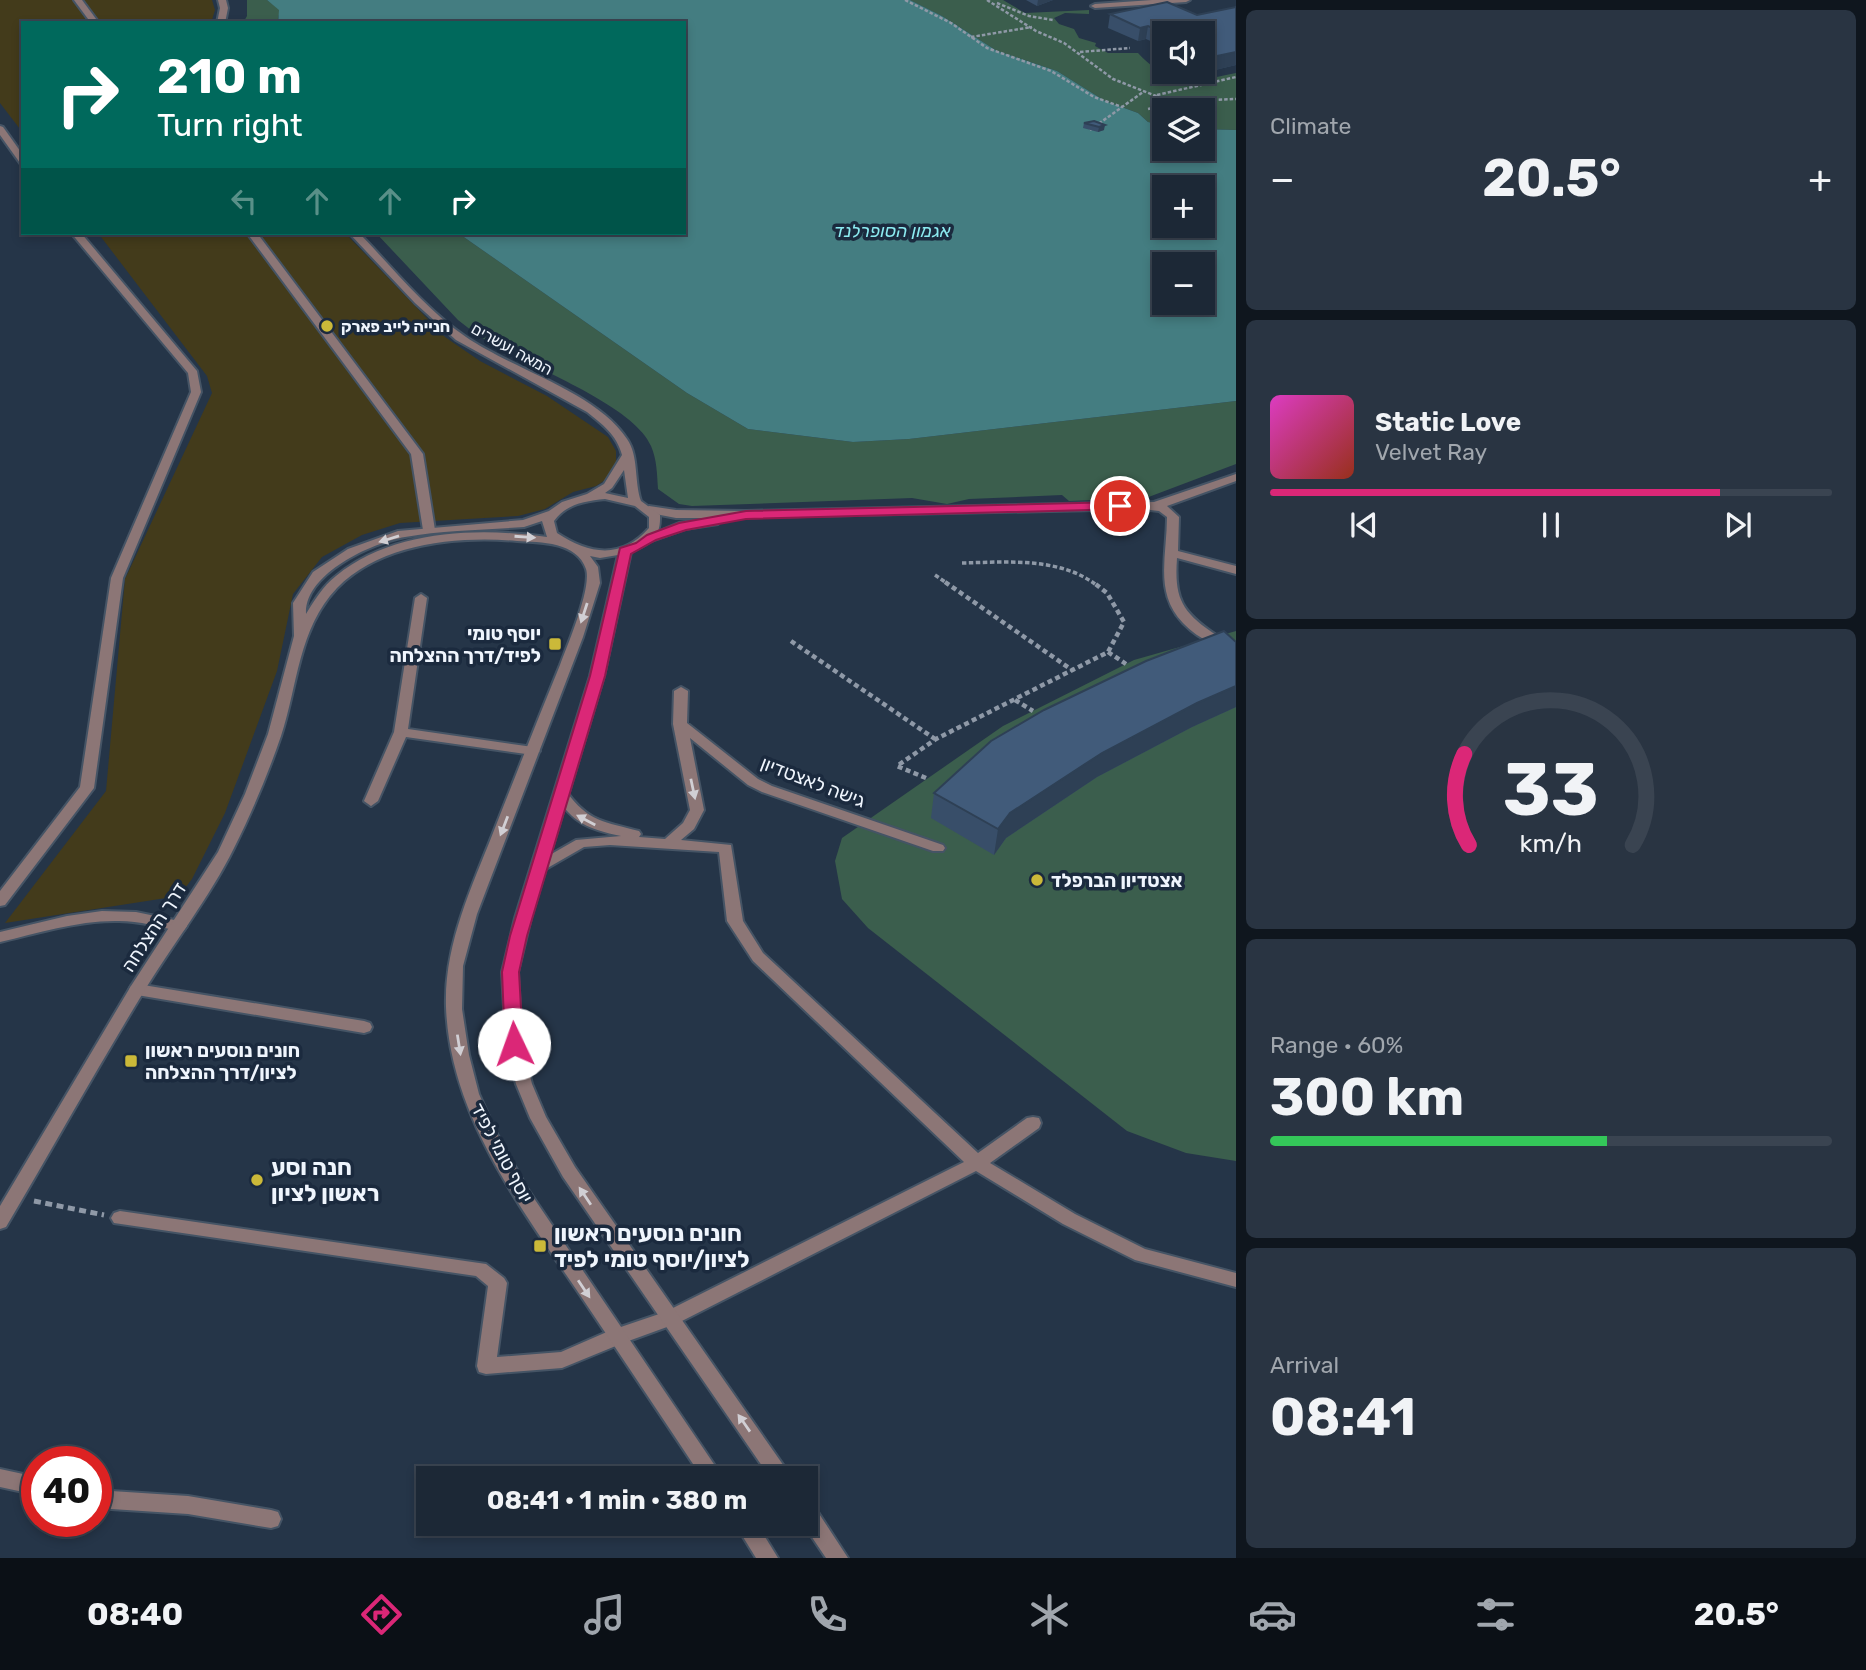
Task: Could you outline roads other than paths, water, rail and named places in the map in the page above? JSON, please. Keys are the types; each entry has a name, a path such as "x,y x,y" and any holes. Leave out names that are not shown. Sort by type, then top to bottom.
{"street":[{"path":"78,0 94,21"},
{"path":"221,21 224,8 222,0"},
{"path":"1095,6 1186,0"},
{"path":"0,129 21,158"},
{"path":"0,901 87,788 117,578 196,392 193,373 78,235"},
{"path":"253,235 417,454 429,530"},
{"name":"המאה ועשרים","path":"356,235 461,339 588,410 615,431 623,441 635,501"},
{"path":"590,497 608,486 627,455"},
{"path":"649,510 676,514 746,515 1155,506 1236,477"},
{"path":"590,497 606,496 635,501 649,510 656,519 657,528 652,537"},
{"name":"דרך ההצלחה","path":"300,636 299,603 317,575 352,552 371,544 429,530 512,525 552,514 574,500 590,497"},
{"path":"1155,506 1170,511 1173,517 1169,585 1173,605 1191,627 1211,638"},
{"path":"552,514 549,528 559,542"},
{"path":"579,551 602,554 625,551 640,546 652,537 683,526 746,515"},
{"name":"דרך ההצלחה","path":"0,1222 12,1197 137,990 225,852 252,794 275,734 300,636 318,604 340,578 381,555 410,546 465,537 496,535 559,542 579,551"},
{"name":"יוסף טומי לפיד","path":"579,551 592,567 594,583 577,637 469,914 455,966 454,1009 468,1081 488,1133 548,1237 705,1466"},
{"path":"625,551 597,676 538,867 510,972 514,1044 524,1084 538,1118 569,1172 774,1466"},
{"path":"1172,553 1236,570"},
{"path":"371,801 401,733 421,598"},
{"path":"669,843 689,826 698,810 680,724 681,691"},
{"name":"גישה לאצטדיון","path":"680,724 753,782 938,848"},
{"path":"401,733 533,751"},
{"path":"561,794 573,813 592,824 669,843"},
{"path":"538,867 581,843 610,840 726,848 735,921 758,957 977,1163 1069,1219 1141,1255 1236,1280"},
{"path":"0,937 70,921 110,916 135,916 179,926"},
{"path":"137,990 365,1027"},
{"path":"120,1218 480,1269 498,1283 486,1366 562,1360 616,1336 671,1318 977,1163 1033,1124"},
{"path":"0,1478 21,1483"},
{"path":"112,1500 188,1505 271,1519"},
{"path":"818,1529 838,1558"},
{"path":"753,1536 768,1558"}],"water":[{"name":"אגמון הסופרלנד","path":"267,0 910,0 942,16 997,51 1057,71 1105,101 1138,113 1152,123 1152,161 1215,161 1215,129 1236,130 1236,401 909,439 853,442 748,429 687,393 461,235 686,235 686,21 278,21 279,10"}],"place":[{"name":"חנייה לייב פארק","path":"327,326"},
{"name":"יוסף טומי לפיד/דרך ההצלחה","path":"555,644"},
{"name":"אצטדיון הברפלד","path":"1037,880"},
{"name":"חונים נוסעים ראשון לציון/דרך ההצלחה","path":"131,1061"},
{"name":"חנה וסע ראשון לציון","path":"257,1180"},
{"name":"חונים נוסעים ראשון לציון/יוסף טומי לפיד","path":"540,1246"}]}
